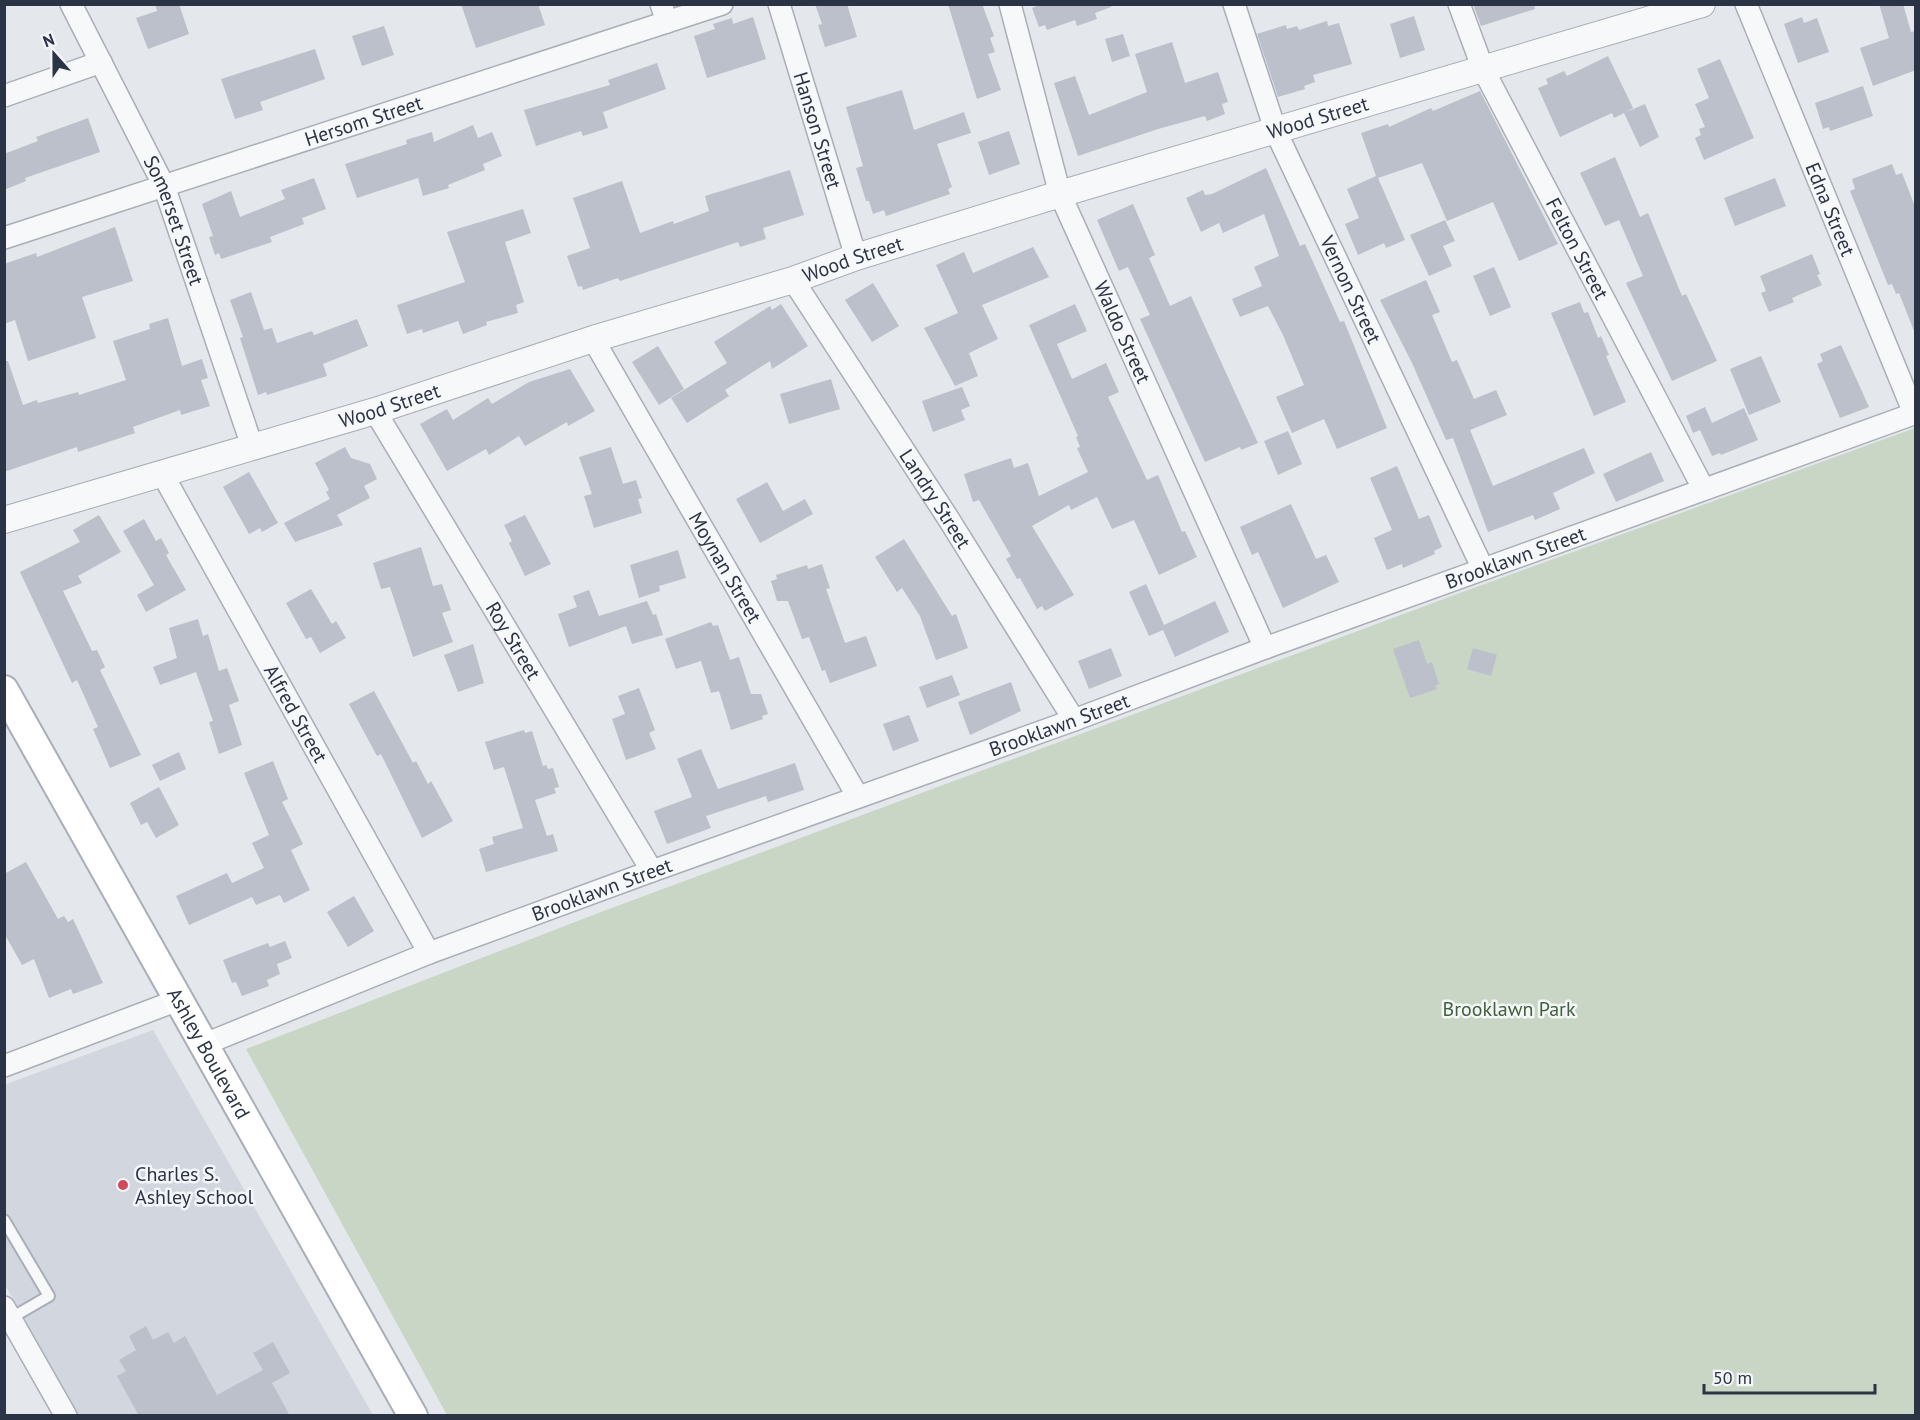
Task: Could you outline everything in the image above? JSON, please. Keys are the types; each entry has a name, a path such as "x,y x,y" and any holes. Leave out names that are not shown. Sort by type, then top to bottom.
{"main road":[{"name":"Ashley Boulevard","path":"4,690 413,1416"}],"street":[{"name":"Somerset Street","path":"71,4 164,186 252,446"},
{"name":"Hersom Street","path":"4,238 164,186 664,14 722,4"},
{"name":"Hanson Street","path":"779,4 856,257"},
{"name":"Waldo Street","path":"1010,4 1060,194 1264,648"},
{"name":"Vernon Street","path":"1234,4 1276,132 1483,570"},
{"name":"Felton Street","path":"1459,4 1483,69 1703,488"},
{"name":"Wood Street","path":"4,520 375,411 593,339 793,280 856,257 1060,194 1276,132 1674,9 1702,4"},
{"name":"Edna Street","path":"1746,4 1915,413"},
{"path":"4,96 101,62"},
{"name":"Landry Street","path":"793,280 948,518 1074,720"},
{"name":"Moynan Street","path":"593,339 858,797"},
{"name":"Roy Street","path":"375,411 652,871"},
{"name":"Brooklawn Street","path":"205,1044 429,953 1074,720 1264,648 1703,488 1915,413"},
{"name":"Alfred Street","path":"163,475 429,953"},
{"path":"4,1066 178,1000"},
{"path":"8,1312 66,1416"}],"lane":[{"path":"4,1220 49,1296 8,1312"}],"shaded area":[{"name":"Charles S. Ashley School","path":"153,1030 373,1415 79,1415 5,1285 4,1085"}],"green space":[{"name":"Brooklawn Park","path":"1915,428 1915,1415 447,1415 246,1049 601,912 1460,593"}],"building":[{"path":"155,4 179,4 189,34 148,49 136,18 157,11"},
{"path":"461,4 538,4 545,25 476,48"},
{"path":"815,4 847,4 857,37 825,47 818,25 822,24"},
{"path":"948,4 982,4 994,36 990,38 995,52 988,54 1001,90 977,99"},
{"path":"1042,4 1111,4 1111,7 1095,13 1097,19 1077,26 1075,20 1047,30 1045,25 1039,27 1032,8"},
{"path":"1473,4 1534,4 1535,9 1481,26"},
{"path":"1879,4 1903,4 1911,32 1916,31 1916,70 1873,86 1860,48 1889,38"},
{"path":"1414,16 1425,50 1400,58 1390,24"},
{"path":"753,17 766,59 707,78 694,36 715,29 713,24 732,18 733,24"},
{"path":"1802,17 1804,23 1817,18 1829,52 1798,63 1784,24"},
{"path":"1327,21 1328,26 1339,23 1352,64 1313,75 1315,82 1304,86 1305,89 1278,97 1257,34 1286,25 1287,29 1297,26 1299,30"},
{"path":"384,26 394,55 362,66 352,36"},
{"path":"1123,34 1130,56 1112,62 1105,39"},
{"path":"1172,42 1185,83 1218,72 1228,102 1222,104 1225,114 1207,121 1205,116 1158,129 1078,156 1054,83 1075,76 1089,115 1147,92 1135,54"},
{"path":"315,49 325,79 260,102 263,110 235,119 221,79"},
{"path":"1608,56 1633,108 1626,112 1645,104 1659,137 1640,147 1624,113 1614,118 1612,113 1560,137 1538,88 1548,84 1546,79 1564,71 1567,76"},
{"path":"1720,59 1754,138 1704,160 1695,138 1701,135 1699,129 1705,127 1695,104 1709,98 1697,69"},
{"path":"657,63 666,89 603,112 608,128 583,136 581,131 536,146 524,110 610,85 608,80"},
{"path":"1863,86 1873,116 1830,131 1829,127 1823,129 1815,103"},
{"path":"902,90 914,130 964,112 971,133 937,144 952,187 948,189 950,194 886,216 884,210 873,214 869,201 866,201 856,168 863,166 846,107"},
{"path":"1480,91 1558,244 1519,261 1493,202 1447,221 1422,163 1378,178 1405,240 1386,248 1384,243 1358,255 1345,224 1359,218 1347,189 1376,176 1361,133 1388,124 1389,127 1431,108 1433,111"},
{"path":"88,118 100,152 25,178 26,181 4,190 4,154 38,141 36,137"},
{"path":"473,125 478,138 492,132 502,156 483,164 485,170 448,185 449,188 423,196 418,178 357,198 345,164 407,144 406,140 432,132 434,142"},
{"path":"1009,131 1020,164 989,175 978,142"},
{"path":"1615,157 1640,217 1648,213 1682,296 1686,294 1717,361 1672,381 1626,283 1643,276 1619,220 1605,226 1580,173"},
{"path":"1892,164 1896,175 1902,173 1916,209 1914,331 1899,293 1896,294 1892,284 1888,285 1850,191 1855,189 1852,179"},
{"path":"1266,168 1300,246 1305,244 1340,322 1344,321 1387,428 1337,449 1324,419 1292,433 1276,397 1304,385 1283,335 1268,306 1240,317 1232,299 1262,286 1254,267 1279,256 1264,214 1223,233 1219,223 1201,232 1186,198 1203,190 1205,195 1212,194"},
{"path":"790,170 804,215 763,228 766,239 740,247 738,242 620,281 618,278 583,290 582,286 578,287 567,256 590,248 573,198 622,181 640,233 709,211 705,196"},
{"path":"314,178 326,209 302,218 304,224 270,237 272,242 221,259 219,253 215,255 209,237 213,236 202,204 231,191 240,217 285,199 281,190"},
{"path":"1775,178 1786,206 1735,226 1724,198"},
{"path":"1133,204 1155,255 1149,258 1170,306 1191,296 1258,443 1241,450 1240,447 1205,462 1140,319 1150,315 1128,267 1119,271 1097,220"},
{"path":"523,209 531,233 505,242 524,302 516,305 518,313 486,322 487,325 463,334 458,321 423,333 422,329 407,334 397,305 465,282 447,232"},
{"path":"1445,220 1455,241 1443,246 1452,266 1429,276 1410,235"},
{"path":"115,227 133,281 82,297 96,338 28,361 15,320 4,324 4,264 36,253 37,257"},
{"path":"1033,247 1049,277 982,305 998,339 969,353 978,376 955,386 924,328 958,313 936,265 964,252 973,273"},
{"path":"1812,254 1822,285 1792,298 1794,302 1769,312 1761,293 1766,291 1760,276"},
{"path":"1494,267 1511,307 1490,316 1473,276"},
{"path":"1426,280 1440,312 1432,315 1452,362 1457,360 1474,399 1496,390 1507,415 1470,430 1493,486 1584,448 1595,473 1553,493 1560,509 1535,520 1533,515 1488,532 1453,438 1446,440 1412,363 1380,300"},
{"path":"873,283 899,326 872,342 845,300"},
{"path":"251,292 264,330 272,328 277,343 312,331 314,335 357,319 368,346 323,364 327,376 267,395 266,392 258,395 240,338 243,337 230,300"},
{"path":"1580,302 1584,313 1588,312 1598,338 1601,336 1609,355 1606,356 1626,402 1594,416 1551,313"},
{"path":"781,304 808,346 772,369 770,361 725,390 729,396 687,423 671,398 727,363 714,342 770,306 772,310"},
{"path":"1075,304 1087,331 1057,344 1072,379 1106,363 1119,392 1108,397 1147,480 1158,475 1182,532 1185,531 1197,557 1159,575 1134,520 1112,529 1097,497 1071,510 1069,505 1032,526 1074,595 1045,611 1042,606 1037,609 1020,578 1017,579 1006,559 1011,556 979,500 973,502 964,474 1011,458 1014,468 1028,463 1039,496 1088,472 1077,448 1080,447 1076,437 1078,436 1029,325"},
{"path":"168,318 182,366 202,359 208,378 201,380 210,406 181,415 180,410 133,427 135,433 78,452 77,447 4,472 4,361 8,361 23,405 78,392 79,395 126,380 113,341 150,329 149,324"},
{"path":"1841,345 1869,407 1840,418 1817,364 1823,361 1820,354"},
{"path":"658,346 684,389 659,405 632,362"},
{"path":"1761,356 1781,402 1749,415 1730,369"},
{"path":"570,369 595,411 568,426 567,422 525,446 519,436 489,455 486,449 447,471 420,424 447,409 453,420 488,398 492,404 529,382"},
{"path":"831,379 840,409 789,424 780,394"},
{"path":"962,387 970,406 961,410 965,420 933,432 922,401"},
{"path":"1705,407 1712,423 1744,408 1758,440 1721,455 1720,453 1712,456 1700,430 1693,433 1686,416"},
{"path":"1288,431 1302,464 1278,475 1264,441"},
{"path":"345,447 351,458 370,464 377,479 364,486 370,498 337,515 343,525 295,542 284,523 330,499 326,492 329,490 315,463"},
{"path":"611,447 623,484 636,480 642,498 638,499 642,513 594,528 584,496 592,494 579,457"},
{"path":"1651,452 1664,481 1616,502 1603,474"},
{"path":"1397,466 1419,519 1429,515 1442,547 1434,551 1435,554 1403,568 1402,564 1387,570 1374,538 1392,530 1370,478"},
{"path":"249,472 278,523 262,532 260,528 249,534 223,487"},
{"path":"767,482 783,511 805,499 813,514 760,543 736,499"},
{"path":"1291,504 1316,559 1326,555 1339,582 1283,608 1258,552 1252,555 1240,527"},
{"path":"99,515 121,552 78,576 82,583 63,591 92,651 97,650 105,667 100,670 141,755 110,768 93,729 98,727 77,680 72,683 20,572 80,542 73,530"},
{"path":"525,515 551,564 525,576 509,543 512,541 504,525"},
{"path":"144,519 156,541 161,538 169,553 166,555 186,590 146,612 137,595 154,585 123,531"},
{"path":"904,539 952,616 956,614 968,648 936,660 920,616 902,588 897,592 875,557"},
{"path":"421,547 433,586 442,584 451,610 442,613 453,642 413,657 390,587 381,589 373,563"},
{"path":"678,550 686,578 659,586 660,591 639,598 630,565"},
{"path":"822,564 830,588 826,589 845,643 866,636 877,666 830,683 825,670 822,671 809,637 802,639 788,601 777,601 771,581 777,579 776,575 807,565 808,569"},
{"path":"1146,584 1164,625 1215,601 1229,632 1175,657 1163,630 1149,636 1129,592"},
{"path":"311,589 332,624 336,621 346,638 320,653 311,637 306,639 286,603"},
{"path":"589,590 599,616 647,601 653,615 656,614 663,635 632,644 626,626 569,647 558,614 577,607 573,596"},
{"path":"198,619 203,636 208,634 219,671 227,668 239,701 229,705 242,745 219,754 209,722 213,721 196,672 160,685 153,667 177,658 169,628"},
{"path":"711,622 713,626 718,625 730,660 739,657 751,694 761,694 768,714 762,716 763,719 731,730 719,691 711,693 701,661 676,669 665,639"},
{"path":"1419,640 1427,664 1432,662 1439,684 1435,686 1437,689 1410,698 1393,649"},
{"path":"473,644 484,683 458,692 444,655"},
{"path":"1111,648 1122,676 1089,689 1078,661"},
{"path":"1473,648 1497,655 1491,676 1467,669"},
{"path":"952,675 960,695 927,708 919,687"},
{"path":"1011,682 1021,711 970,735 958,702"},
{"path":"639,688 655,730 649,733 656,749 626,760 612,719 625,714 618,696"},
{"path":"374,691 413,763 416,761 428,784 431,781 453,821 422,838 381,754 377,756 349,704"},
{"path":"909,715 919,741 893,751 883,724"},
{"path":"524,730 525,733 532,731 543,766 546,765 548,769 553,768 559,787 554,788 556,793 535,800 547,836 553,834 558,851 486,872 479,849 494,844 492,837 523,828 504,767 494,770 485,742"},
{"path":"701,749 718,789 795,763 804,790 768,802 766,796 706,816 711,828 667,844 654,811 692,797 677,759"},
{"path":"179,752 186,769 160,781 152,765"},
{"path":"273,761 288,799 282,802 303,844 291,850 310,890 284,903 280,895 256,905 252,897 189,925 176,896 227,873 232,883 264,868 252,843 269,835 244,773"},
{"path":"159,787 179,825 156,838 147,822 141,825 130,803"},
{"path":"26,862 58,919 64,916 68,922 73,919 103,983 73,994 71,989 49,998 34,959 22,965 4,933 4,874"},
{"path":"354,896 374,931 348,947 327,912"},
{"path":"285,941 292,958 277,964 280,974 267,980 269,986 242,996 236,982 232,983 223,960 268,943 270,947"},
{"path":"146,1326 153,1340 168,1332 174,1343 185,1336 217,1395 263,1370 253,1353 273,1342 290,1373 272,1383 290,1416 139,1416 117,1376 126,1371 119,1360 136,1350 129,1336"}],"place":[{"name":"Charles S. Ashley School","path":"123,1185"}]}
